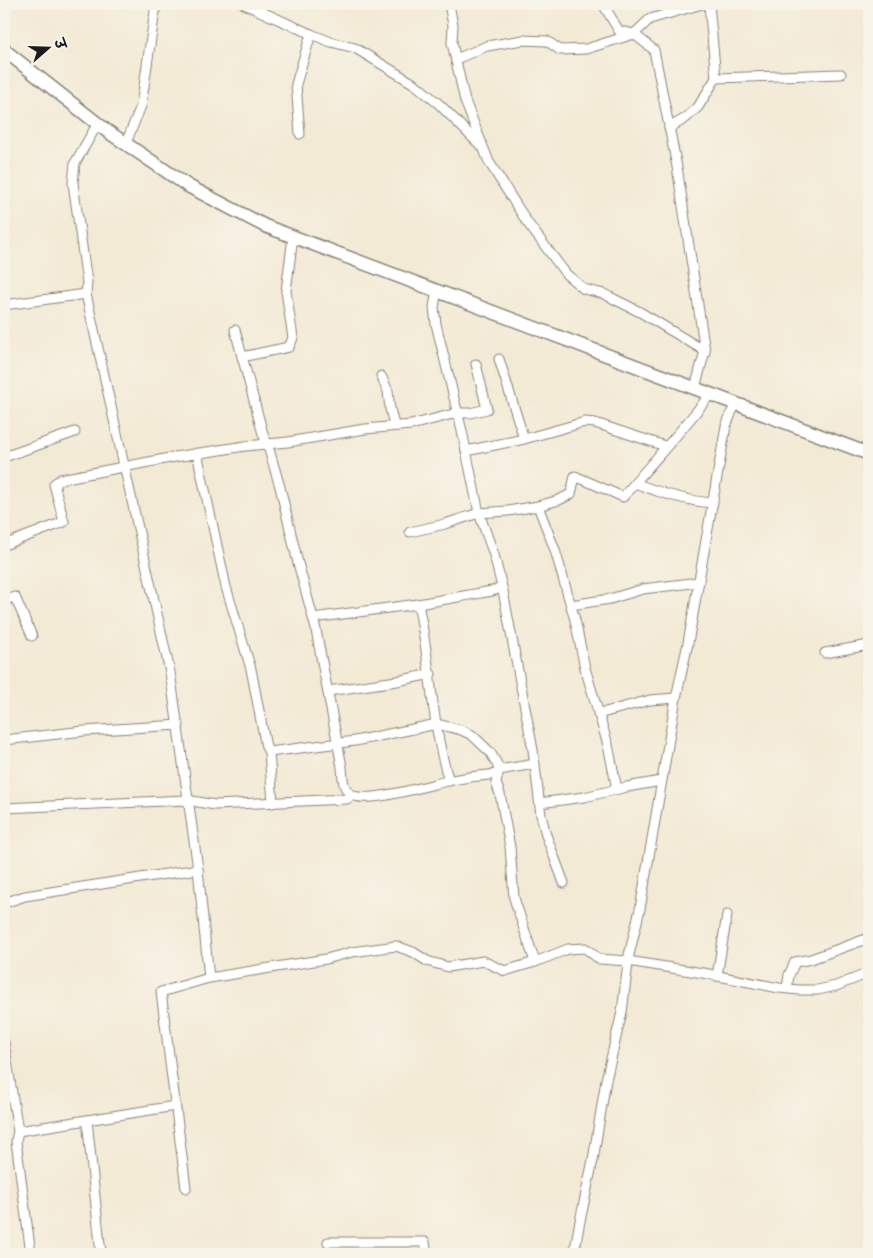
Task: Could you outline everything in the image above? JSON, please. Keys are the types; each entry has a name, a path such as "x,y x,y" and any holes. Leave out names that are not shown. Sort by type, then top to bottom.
{"street":[{"path":"126,143 141,106 156,4"},
{"path":"244,4 311,34 354,48 416,85 439,104 484,149"},
{"path":"449,4 452,43 465,100 489,162 527,222 566,274 584,289 604,294 640,312 705,352"},
{"path":"603,4 619,31 634,34 654,50 677,167 705,352 695,388"},
{"path":"456,58 487,46 523,40 547,41 560,50 593,47 634,34 650,19 702,4"},
{"path":"669,128 686,118 698,107 716,78 709,4"},
{"path":"300,134 296,84 311,34"},
{"path":"4,50 98,123 188,186 266,226 736,402 869,454"},
{"path":"716,78 841,74"},
{"path":"98,123 74,163 73,183 87,282 86,294 170,672 198,869 209,978"},
{"path":"242,357 289,348 293,338 286,291 294,237"},
{"path":"437,290 434,307 436,324 479,512 494,555 502,588 535,764 546,835 564,883"},
{"path":"4,306 86,294"},
{"path":"235,330 280,487 313,618 338,742 344,786 352,795 361,797 405,793 449,781 535,764"},
{"path":"499,358 524,439"},
{"path":"4,545 64,522 54,484 61,480 124,466 266,443 288,442 394,425 411,425 457,413 470,413 487,409 476,364"},
{"path":"381,376 388,391 394,425"},
{"path":"410,532 445,524 479,512 508,511 559,500 571,494 576,476 623,497 665,446 692,418 711,393"},
{"path":"574,1254 593,1160 606,1080 622,1012 628,961 643,891 661,781 699,582 726,426 736,402"},
{"path":"466,451 524,439 585,422 595,422 665,446"},
{"path":"4,457 75,432"},
{"path":"197,454 226,587 251,670 266,747 270,752 273,803"},
{"path":"635,483 690,501 713,503"},
{"path":"538,506 555,550 571,605 598,714 608,745 617,789"},
{"path":"571,605 610,599 643,589 699,582"},
{"path":"313,618 418,604 502,588"},
{"path":"4,600 15,597 32,636"},
{"path":"418,604 431,674 442,754 449,781"},
{"path":"825,653 869,645"},
{"path":"328,691 431,674"},
{"path":"598,714 650,700 676,698"},
{"path":"270,752 355,741 437,724 472,735 490,752 497,764 496,783 500,794 510,847 514,898 535,962"},
{"path":"4,740 84,731 179,725"},
{"path":"540,802 584,797 661,781"},
{"path":"4,808 187,800 215,805 273,803 346,799 352,795"},
{"path":"4,903 25,896 198,869"},
{"path":"717,976 726,915"},
{"path":"787,988 789,975 795,962 811,959 869,938"},
{"path":"186,1188 161,992 209,978 326,959 352,952 396,946 414,952 427,961 448,967 483,961 505,971 568,949 585,948 599,959 628,961 799,990 818,990 836,986 869,973"},
{"path":"4,1042 18,1131 16,1141 31,1254"},
{"path":"18,1131 175,1106"},
{"path":"87,1120 101,1254"},
{"path":"328,1242 424,1242 427,1254"}]}
